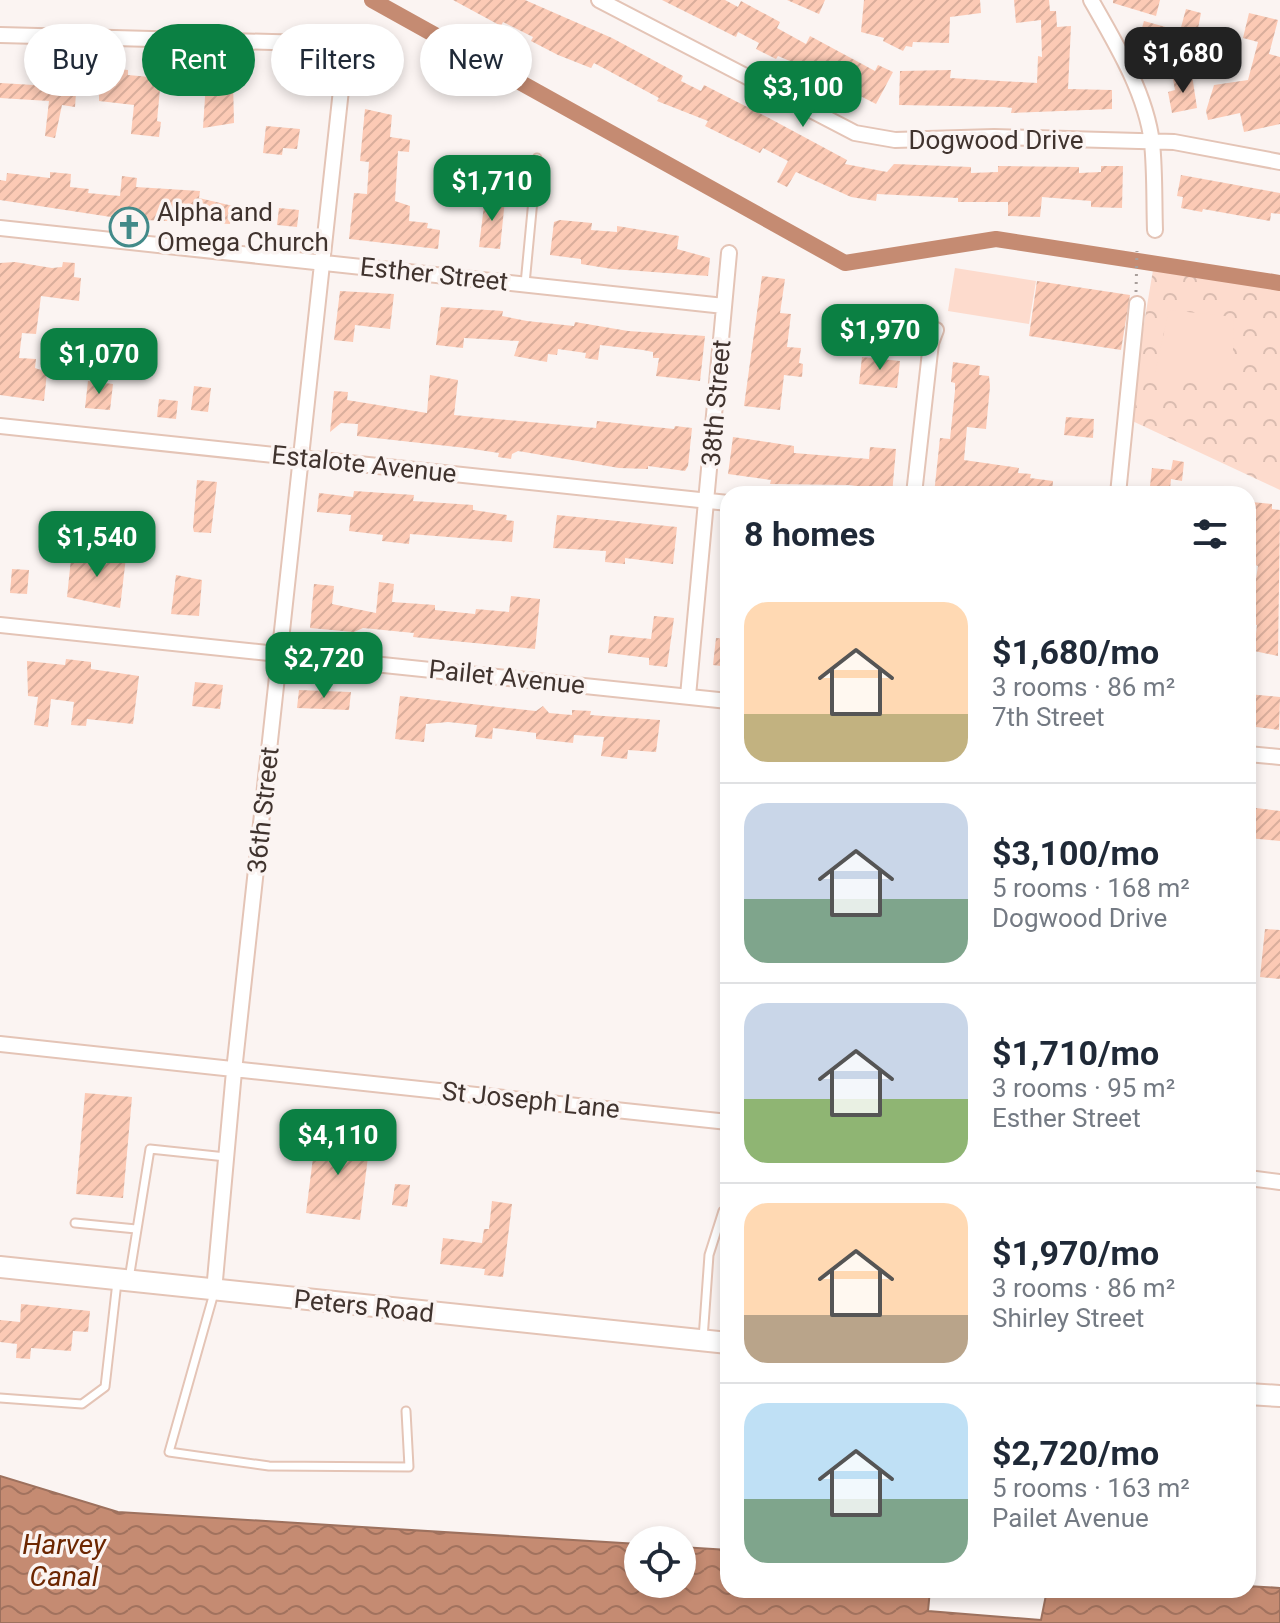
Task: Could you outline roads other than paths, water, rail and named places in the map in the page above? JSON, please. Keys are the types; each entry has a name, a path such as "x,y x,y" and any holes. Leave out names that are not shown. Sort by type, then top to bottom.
{"main road":[{"name":"Peters Road","path":"0,1267 720,1342"},
{"path":"1256,1394 1280,1396"}],"street":[{"name":"Dogwood Drive","path":"599,0 855,133 895,140 994,137 1152,141 1280,162"},
{"path":"1091,0 1113,39 1143,109 1152,141 1155,230"},
{"name":"36th Street","path":"0,35 346,44 234,1071 214,1291"},
{"name":"Esther Street","path":"0,228 724,306"},
{"name":"38th Street","path":"688,696 729,253"},
{"path":"1119,486 1137,304"},
{"path":"915,486 931,343 936,330"},
{"name":"Estalote Avenue","path":"0,426 720,502"},
{"name":"Pailet Avenue","path":"0,625 720,700"},
{"path":"1256,755 1280,757"},
{"name":"St Joseph Lane","path":"0,1044 720,1121"},
{"path":"1256,1179 1280,1182"}],"lane":[{"path":"525,284 537,158"},
{"path":"0,1398 82,1404 105,1387 150,1149 227,1157"},
{"path":"703,1341 709,1255 720,1220"},
{"path":"75,1223 136,1229"},
{"path":"214,1291 169,1452 269,1466 409,1467 406,1411"}],"water":[{"name":"Harvey Canal","path":"0,1476 118,1512 624,1543 624,1598 696,1598 696,1548 720,1549 720,1598 929,1598 928,1611 1041,1620 1045,1598 1256,1598 1256,1586 1280,1588 1280,1623 0,1623"}],"waterway":[{"path":"372,0 845,263 996,239 1280,283"}],"place":[{"name":"Alpha and Omega Church","path":"129,227"}]}
